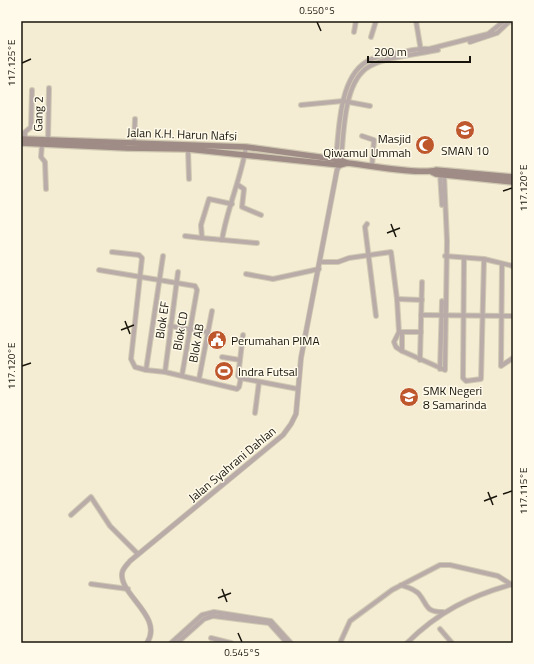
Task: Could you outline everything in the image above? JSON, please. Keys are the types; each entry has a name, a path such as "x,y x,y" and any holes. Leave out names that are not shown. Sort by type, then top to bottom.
{"main road":[{"name":"Jalan K.H. Harun Nafsi","path":"22,140 134,143 141,146 339,163"},
{"name":"Jalan K.H. Harun Nafsi","path":"22,140 42,144 246,147 339,163"},
{"path":"339,163 442,173 513,182"},
{"path":"442,173 513,177"}],"street":[{"path":"354,32 356,21"},
{"path":"371,37 376,21"},
{"path":"416,21 421,53"},
{"path":"339,163 343,101 351,80 364,63 379,56 420,48 429,49 488,34 504,21"},
{"path":"339,163 348,102 354,86 363,71 369,66 377,62 478,40 500,31 510,21"},
{"name":"Gang 2","path":"48,140 49,88"},
{"path":"22,140 25,132 31,127 32,90"},
{"path":"301,105 343,101 370,106"},
{"path":"134,143 135,119"},
{"path":"362,136 374,140 372,166"},
{"path":"42,144 40,156 45,162 46,189"},
{"path":"222,240 238,185 246,147"},
{"path":"188,149 189,179"},
{"name":"Jalan Syahrani Dahlan","path":"147,643 151,636 149,620 123,579 124,569 138,554 283,436 296,414 301,358 319,269 322,262 339,163"},
{"path":"400,332 394,342 396,347 420,360 442,369 446,256 442,173"},
{"path":"238,185 244,189 242,207 261,215"},
{"path":"202,238 201,225 209,198 232,204"},
{"path":"367,224 365,227 370,256 376,316"},
{"path":"185,236 257,243"},
{"path":"112,252 141,256 131,360 135,367 182,375 237,389 241,378"},
{"path":"322,262 338,262 349,258 391,252 402,351"},
{"path":"146,370 163,256"},
{"path":"446,256 484,259 513,266"},
{"path":"464,258 463,378 466,381 481,379 484,259"},
{"path":"502,264 501,366 513,358"},
{"path":"246,274 273,278 319,269"},
{"path":"99,270 177,283"},
{"name":"Blok EF","path":"165,372 178,272"},
{"path":"420,360 422,282"},
{"name":"Blok CD","path":"177,283 194,286 197,290 182,375"},
{"path":"397,299 422,300"},
{"name":"Blok AB","path":"199,379 212,311"},
{"path":"422,315 513,316"},
{"path":"170,326 207,332"},
{"path":"400,332 421,332"},
{"path":"243,334 238,376 259,382 298,389"},
{"path":"222,357 240,360"},
{"path":"254,414 259,382"},
{"path":"71,515 91,497 110,526 138,554"},
{"path":"340,643 350,621 401,585 440,565 450,565 498,576 512,584"},
{"path":"91,584 128,589"},
{"path":"407,643 444,612 488,592 512,584"},
{"path":"401,585 419,593 425,604 431,610 444,612"},
{"path":"171,643 202,615 214,612 270,621 291,643"},
{"path":"177,643 204,619 213,616 269,623 287,643"},
{"path":"440,629 452,643"},
{"path":"211,638 231,643"}],"place":[{"name":"SMAN 10","path":"465,130"},
{"name":"Masjid Qiwamul Ummah","path":"425,145"},
{"name":"Perumahan PIMA","path":"217,340"},
{"name":"Indra Futsal","path":"224,371"},
{"name":"SMK Negeri 8 Samarinda","path":"409,397"}]}
